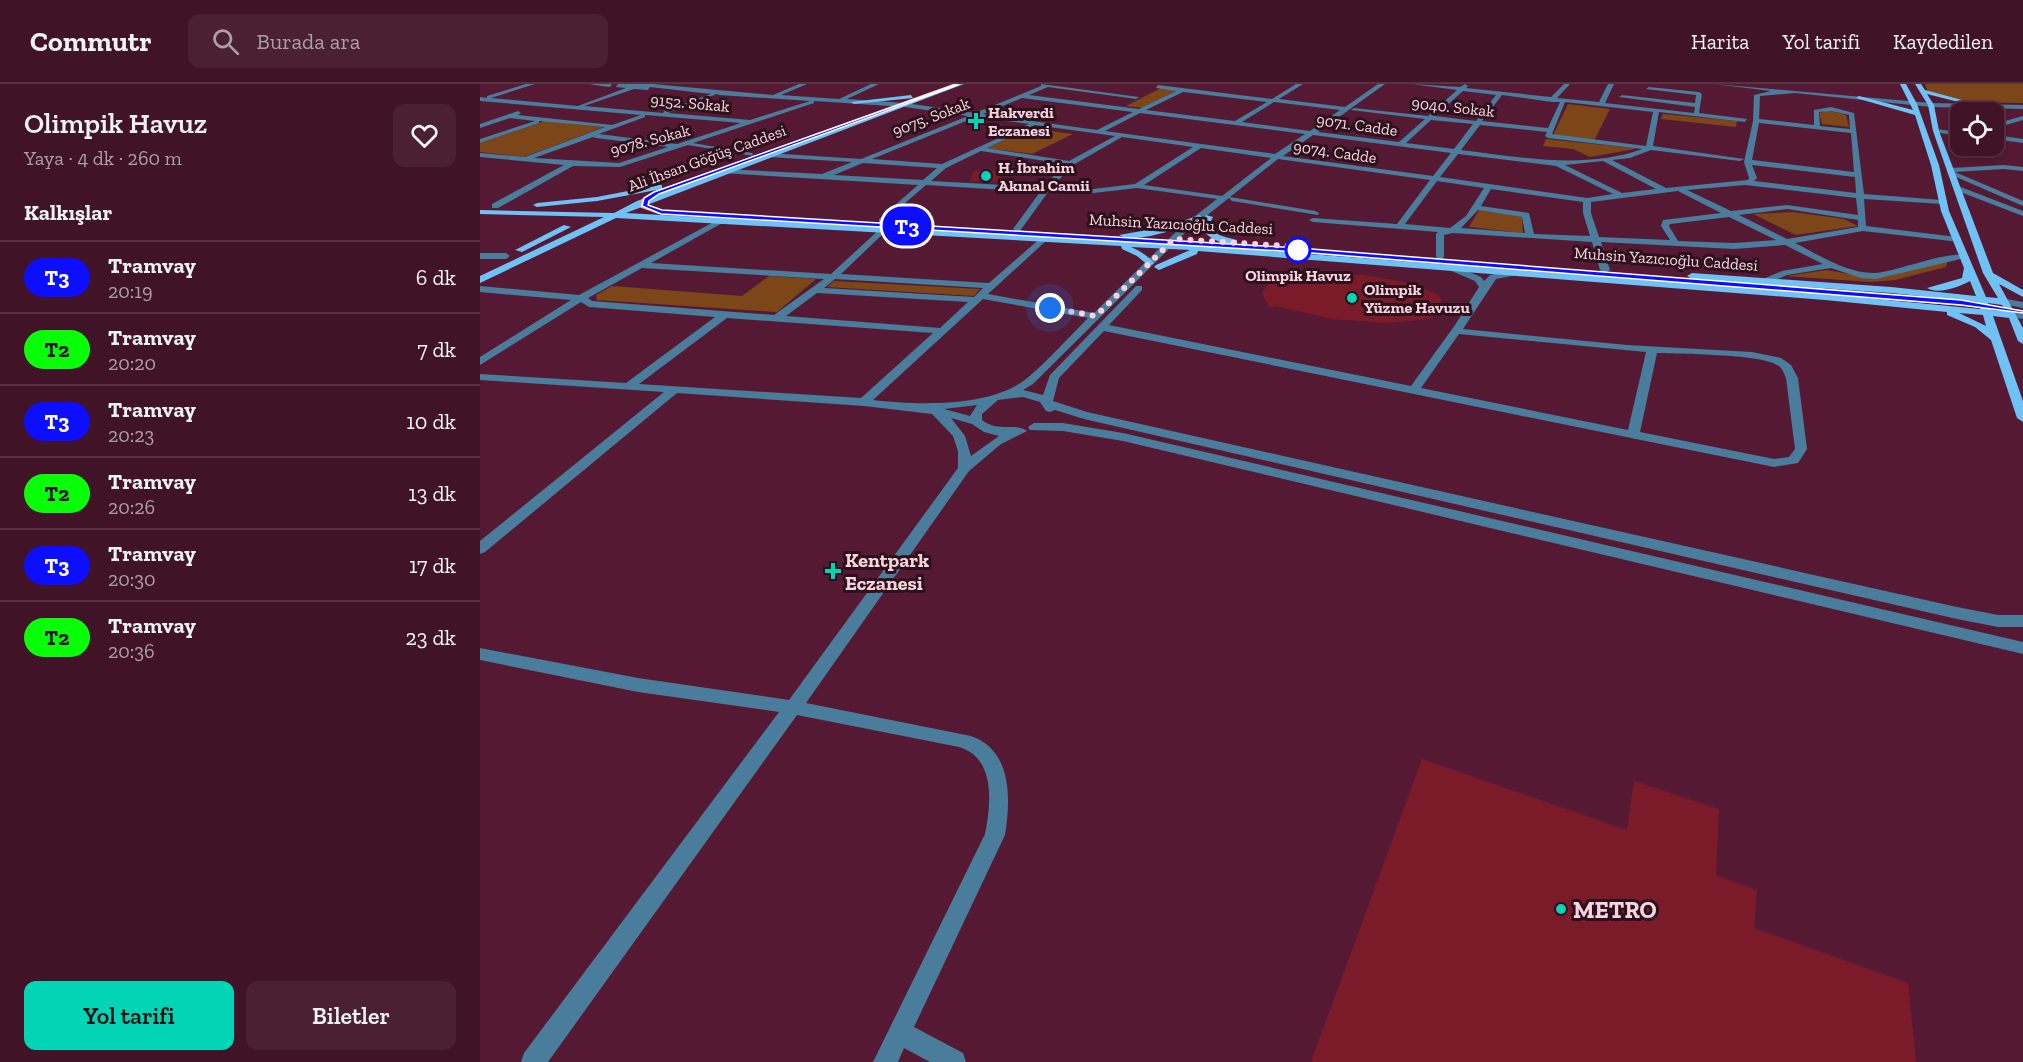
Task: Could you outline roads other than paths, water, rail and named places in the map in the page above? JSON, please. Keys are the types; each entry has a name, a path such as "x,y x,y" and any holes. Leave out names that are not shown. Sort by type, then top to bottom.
{"main road":[{"name":"Ali İhsan Göğüş Caddesi","path":"894,106 905,105 949,84"},
{"name":"Ali İhsan Göğüş Caddesi","path":"630,207 894,106 961,84"},
{"path":"1918,84 1931,107 1935,131 1988,273 2006,302 2018,316 2023,340"},
{"path":"1861,97 1894,96 1904,87 1914,106 1935,165 1947,216 1982,299 2023,418"},
{"path":"1921,92 1965,102"},
{"path":"855,103 919,97 918,104 927,109"},
{"path":"1861,97 1914,106"},
{"path":"855,103 863,112"},
{"path":"1931,107 1950,106"},
{"path":"879,112 918,111"},
{"name":"Ali İhsan Göğüş Caddesi","path":"480,280 667,185 863,112 879,112"},
{"path":"531,205 597,199 667,185"},
{"path":"680,187 666,198 669,205 684,209"},
{"name":"Muhsin Yazıcıoğlu Caddesi","path":"480,206 531,205 721,220 1017,229 1123,235 1217,250 1519,272 1986,311 2018,316"},
{"name":"Muhsin Yazıcıoğlu Caddesi","path":"480,212 595,214 630,207 684,209 1043,239 1113,243 1234,242 1617,270"},
{"path":"542,213 556,216 560,220 544,237"},
{"path":"489,265 595,214"},
{"path":"581,230 618,220 655,216"},
{"path":"1123,235 1169,229 1204,217 1204,227 1207,233 1215,238 1234,242"},
{"path":"1113,243 1140,254 1154,265 1184,254 1217,250"},
{"path":"1891,290 1942,288 1955,285 1966,280 1969,268"},
{"path":"1988,273 2023,294"},
{"name":"Muhsin Yazıcıoğlu Caddesi","path":"1686,275 1891,290 2006,302"},
{"path":"1892,303 1952,313 1980,325 1995,338"}],"street":[{"path":"480,99 532,84"},
{"path":"591,84 634,85 894,106 918,111 962,115"},
{"path":"684,90 701,84"},
{"path":"772,96 804,84"},
{"path":"840,101 876,84"},
{"path":"1034,84 1136,98"},
{"path":"1236,123 1300,84"},
{"path":"904,406 962,404 994,398 1009,394 1029,382 1098,321 1204,217 1345,109 1382,84"},
{"path":"1315,133 1354,110 1389,84"},
{"path":"1415,84 1461,91 1745,120"},
{"path":"1401,144 1467,84"},
{"path":"1552,100 1567,84"},
{"path":"1599,105 1607,96 1611,84 1604,84"},
{"path":"1717,84 1794,92"},
{"path":"1740,84 1825,91 1914,106 1950,106"},
{"path":"574,107 634,85 840,101 855,103 879,112"},
{"name":"9075. Sokak","path":"822,177 856,161 1049,85"},
{"path":"1151,90 1161,85 1182,90 1345,109"},
{"path":"1728,85 1744,88 1751,93 1744,130"},
{"path":"1645,100 1651,86 1699,94 1696,105 1697,116"},
{"path":"731,93 747,87"},
{"path":"1749,180 1748,162 1756,121 1757,95 1825,91 1834,88"},
{"path":"1095,133 1182,90"},
{"path":"1233,96 1242,90"},
{"path":"1549,90 1561,91"},
{"path":"1825,91 1836,96 1861,97"},
{"path":"1825,91 1828,109"},
{"path":"659,114 718,93"},
{"path":"1114,108 1143,94"},
{"path":"1400,225 1499,95"},
{"name":"9071. Cadde","path":"1022,96 1557,164 1630,156 1649,148"},
{"path":"1607,96 1696,105"},
{"path":"1836,96 1839,110"},
{"name":"9152. Sokak","path":"480,99 755,122"},
{"name":"9078. Sokak","path":"480,155 572,164 620,165 685,146 819,100"},
{"path":"1548,130 1563,101"},
{"path":"480,126 544,105"},
{"path":"905,105 962,115"},
{"path":"2004,105 2023,106"},
{"path":"2004,106 2023,106"},
{"path":"724,171 1085,192 1137,186 1228,199 1314,216 1400,225 1530,236 1734,246 1786,243 1856,231 1862,223 1862,195 1852,114 1828,109 1816,111 1817,127"},
{"name":"9040. Sokak","path":"1354,110 1548,130 1548,136 1649,148"},
{"path":"1656,112 1649,148 1740,159"},
{"path":"525,160 649,114"},
{"name":"9074. Cadde","path":"962,115 1587,200 1749,180"},
{"path":"509,116 616,126"},
{"path":"2004,123 2023,118"},
{"path":"480,141 543,120"},
{"path":"1756,121 1854,131"},
{"path":"777,318 835,275 882,225 943,166 1033,124"},
{"path":"1935,131 1950,133"},
{"path":"590,135 752,155"},
{"path":"1017,229 1046,189 1070,163 1120,136"},
{"path":"2004,138 2023,141"},
{"path":"1137,186 1198,147"},
{"path":"979,149 1070,163"},
{"path":"1741,149 1735,174 1749,180 1905,201 1942,201"},
{"path":"768,155 943,166"},
{"path":"1604,159 1666,191"},
{"path":"1748,162 1859,176"},
{"path":"495,206 572,164"},
{"path":"1557,164 1624,197"},
{"path":"1950,171 2012,168 2023,170"},
{"path":"1950,171 2020,201"},
{"name":"9074. Cadde","path":"1705,185 1735,174"},
{"path":"1440,257 1440,234 1457,230 1488,188"},
{"path":"1958,188 2023,214"},
{"path":"1680,189 1832,265 1861,274 1876,276 1947,259 1965,257"},
{"path":"1587,200 1587,213 1605,270"},
{"path":"1905,201 1947,216"},
{"path":"1475,207 1526,216 1530,236"},
{"path":"1675,242 1665,226 1666,222 1787,207 1957,240"},
{"path":"480,362 581,298 721,220"},
{"path":"864,402 1043,239"},
{"path":"480,256 506,256"},
{"path":"641,264 993,286"},
{"path":"1766,281 1785,273 1832,265"},
{"path":"1450,267 1478,279 1484,287"},
{"path":"1413,391 1484,287 1493,277 1519,272"},
{"path":"480,289 581,298 589,304 944,330"},
{"path":"816,290 980,298 1098,321 1413,391 1774,463 1793,460 1801,449 1792,378 1787,367 1777,360 1752,355 1652,349 1456,331"},
{"name":"Muhsin Yazıcıoğlu Caddesi","path":"2006,302 2023,305"},
{"path":"628,387 724,315"},
{"path":"533,1062 793,707 964,468 997,441 1028,429 1048,416 1048,403 1054,377 1098,321"},
{"path":"1633,435 1652,349"},
{"path":"480,377 904,406 977,422 995,432 1063,426 1101,426 1980,617 2007,622 2023,621"},
{"path":"480,549 674,390"},
{"path":"1009,394 1037,396 1101,426 2023,648"},
{"path":"964,468 977,422 976,413 994,398"},
{"path":"932,411 948,421 959,434 965,450 964,468"},
{"path":"1980,617 1989,630 1988,640"},
{"path":"480,654 638,685 793,707 959,740 979,747 991,761 998,785 999,812 995,835 885,1062"},
{"path":"899,1032 954,1062"}],"tram line":[{"path":"955,84 653,193 642,200 641,207 658,213 1298,252 1962,305 2023,312"},
{"name":"T3","path":"957,84 657,193 646,200 645,206 653,211 661,212 1299,250 1961,303 2023,311"}],"place":[{"name":"Hakverdi Eczanesi","path":"976,121"},
{"name":"H. İbrahim Akınal Camii","path":"986,176"},
{"name":"Olimpik Havuz","path":"1298,250"},
{"name":"Olimpik Yüzme Havuzu","path":"1352,298"},
{"name":"Kentpark Eczanesi","path":"833,571"},
{"name":"METRO","path":"1561,909"}]}
